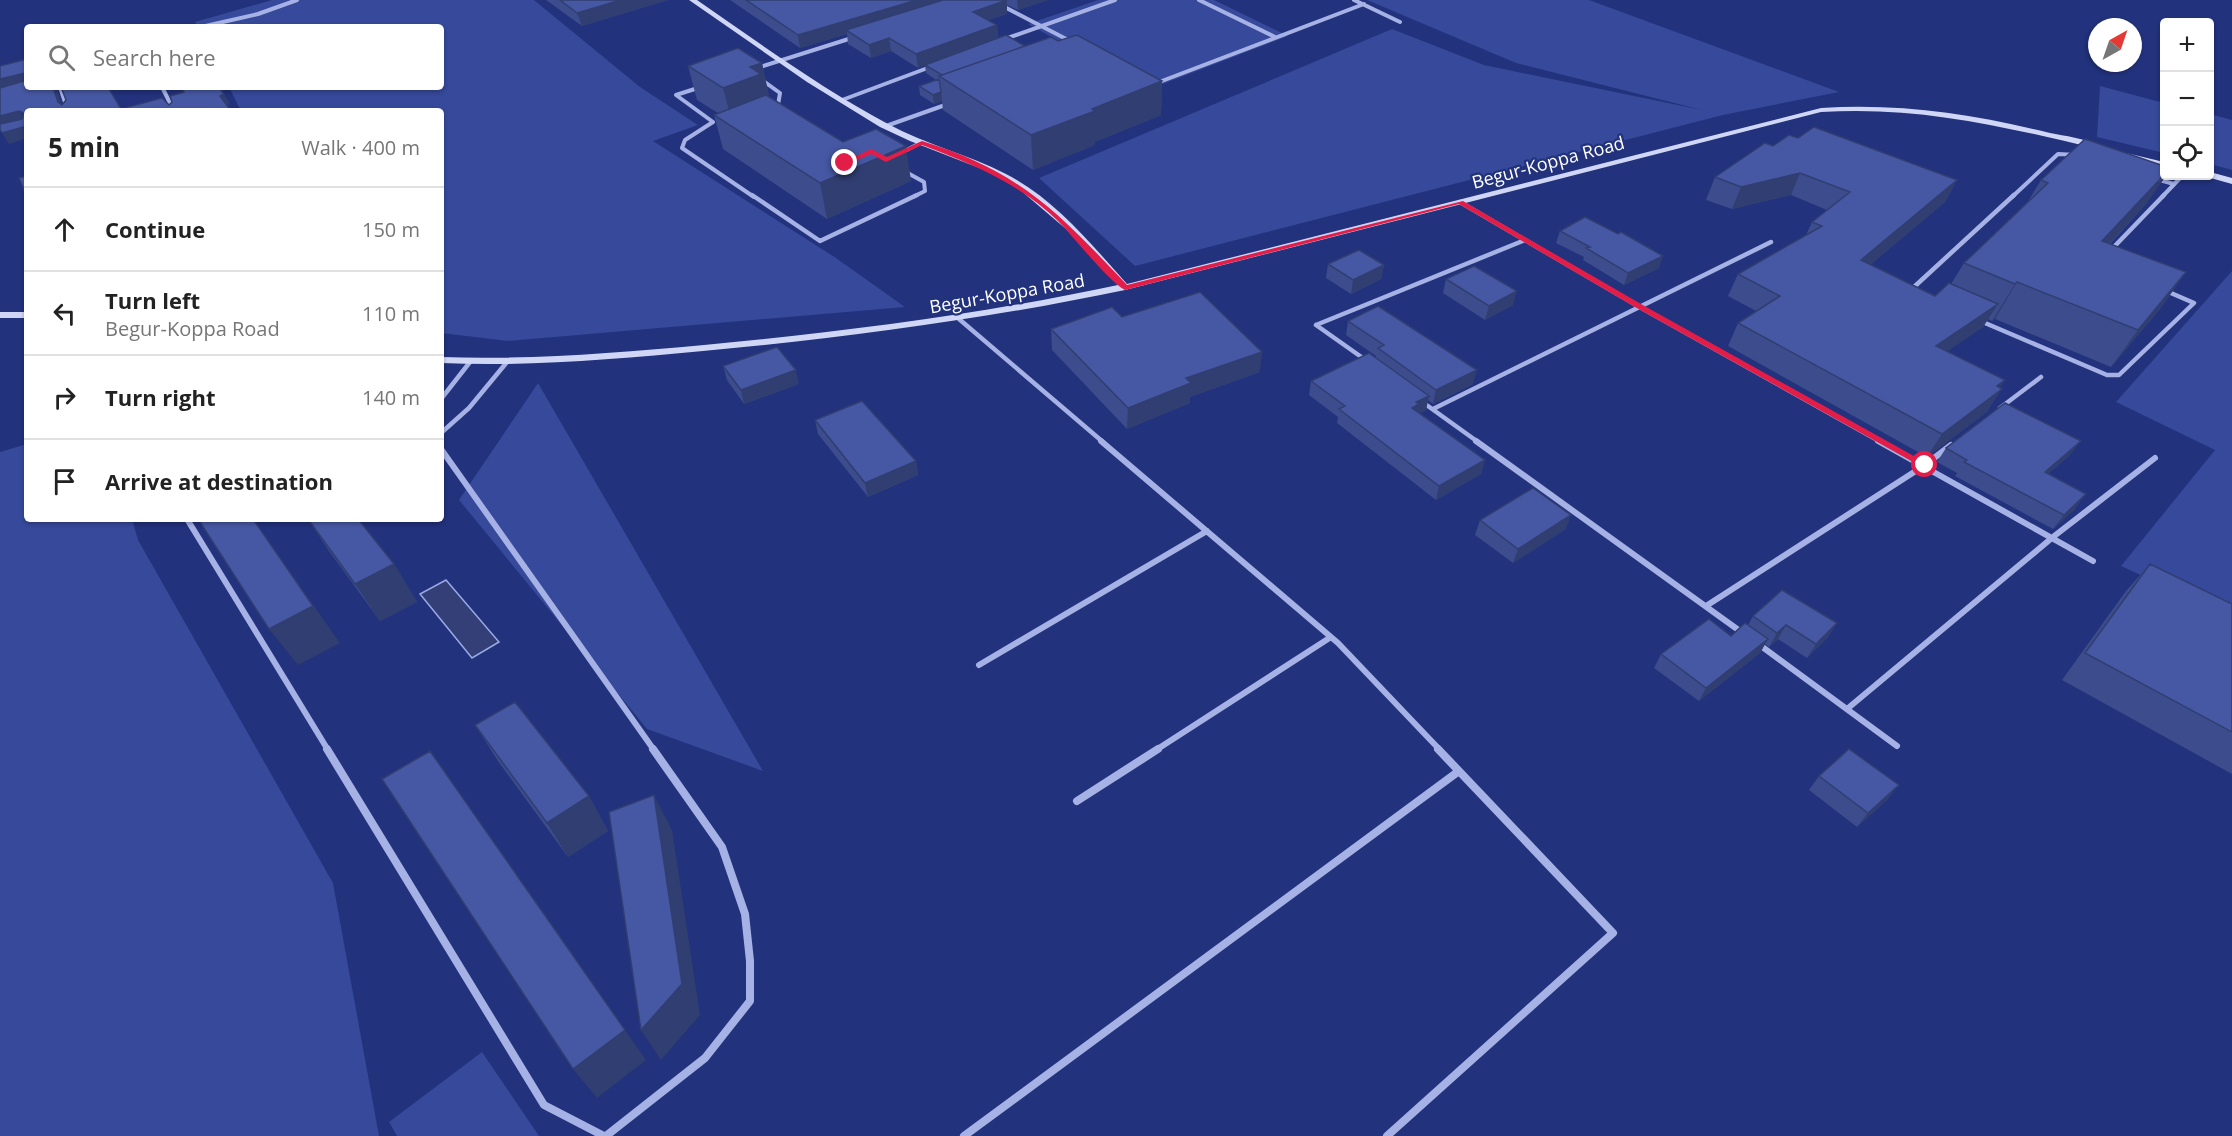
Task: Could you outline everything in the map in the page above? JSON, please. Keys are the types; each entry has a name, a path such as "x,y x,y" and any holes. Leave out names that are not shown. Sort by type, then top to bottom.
{"main road":[{"path":"692,0 780,60 886,126 988,168 1020,187 1078,235 1125,287"},
{"name":"Begur-Koppa Road","path":"444,360 549,361 796,340 959,320 1125,287 1784,118 1848,107 1934,112 2106,149"},
{"path":"2117,152 2160,163"},
{"path":"2214,176 2232,181"},
{"path":"0,315 24,315"}],"street":[{"path":"214,24 258,14 297,0"},
{"path":"991,0 1080,47"},
{"path":"996,42 1114,0"},
{"path":"1199,0 1275,38"},
{"path":"1354,0 1400,22"},
{"path":"1149,86 1364,4"},
{"path":"778,122 776,113 780,93 749,71 859,36"},
{"path":"842,100 941,63"},
{"path":"708,85 676,95 712,122 685,140 682,148 820,241 925,191 924,182 896,165"},
{"path":"61,90 67,108"},
{"path":"164,90 172,108"},
{"path":"886,126 950,103"},
{"path":"896,155 922,142"},
{"path":"1924,296 1914,287 2058,154 2070,153 2080,156"},
{"path":"2153,178 2174,184"},
{"path":"2103,259 2178,180"},
{"path":"1460,202 1638,306 2094,561"},
{"path":"1374,367 1316,325 1525,240"},
{"path":"1433,409 1771,242"},
{"path":"1967,315 2107,375 2119,375 2194,303 2158,288"},
{"path":"959,320 1331,637 1613,933 1387,1136"},
{"path":"444,395 470,362"},
{"path":"444,430 470,408 507,362"},
{"path":"1996,411 2041,377"},
{"path":"1413,395 1897,746"},
{"path":"1706,606 1925,465 1961,438"},
{"path":"189,522 544,1104 605,1136 705,1058 750,1001 750,961 745,914 723,847 444,453"},
{"path":"1847,709 2053,537 2155,458"},
{"path":"979,664 1207,531"},
{"path":"1077,801 1331,637"},
{"path":"964,1136 1459,771"}],"shaded area":[{"path":"272,0 534,0 640,87 698,125 653,141 836,258 905,307 508,341 444,333 444,108 240,108 230,90 444,90 444,24 196,24 195,22"},
{"path":"1098,0 1214,0 1288,36 1147,90 1028,24"},
{"path":"1367,0 1589,0 1839,92 1723,115 1135,266 1039,178 1392,29 1484,65 1702,110 1516,63"},
{"path":"2100,86 2160,102 2160,152 2097,137"},
{"path":"2214,115 2232,120 2232,170 2214,165"},
{"path":"2232,271 2232,617 2121,566 2215,450 2116,402"},
{"path":"538,383 763,771 647,729 459,500"},
{"path":"24,445 24,522 133,522 138,540 333,883 379,1136 0,1136 0,452"},
{"path":"446,580 499,642 472,658 420,594"},
{"path":"482,1052 539,1136 397,1136 389,1122"}],"building":[{"path":"560,0 621,0 577,13"},
{"path":"746,0 917,0 798,35"},
{"path":"943,0 1007,0 973,12 997,25 916,54 889,38 869,45 846,30"},
{"path":"1006,35 1025,46 942,75 925,65"},
{"path":"1077,35 1162,81 1092,109 1095,111 1031,135 939,76 1051,37 1058,41"},
{"path":"738,48 762,63 750,67 761,74 723,88 688,66"},
{"path":"24,60 24,73 0,79 0,66"},
{"path":"939,79 941,92 933,95 919,86"},
{"path":"24,81 24,90 54,90 58,102 62,105 66,100 62,90 110,90 120,108 24,108 24,113 19,111 0,116 0,88"},
{"path":"183,90 221,90 224,94 220,96 229,108 125,108 162,98 169,105 172,102 170,96 184,92"},
{"path":"766,95 843,142 876,129 906,146 820,183 714,115"},
{"path":"24,113 24,127 2,133 0,130 0,124 22,119"},
{"path":"1814,127 1957,180 1861,260 1935,296 1949,283 1998,304 1936,346 2005,380 1997,386 2002,389 1942,434 1738,323 1780,296 1738,274 1822,226 1812,222 1850,192 1800,173 1741,187 1715,177 1765,143 1773,146 1789,135 1798,138"},
{"path":"2085,139 2160,165 2160,179 2102,241 2186,272 2138,330 1964,263 2048,183 2041,180"},
{"path":"24,177 24,190 19,178"},
{"path":"1585,217 1618,234 1621,232 1663,256 1628,273 1586,248 1590,247 1560,231"},
{"path":"1359,250 1384,265 1353,280 1328,264"},
{"path":"1474,266 1517,291 1489,306 1446,279"},
{"path":"1200,292 1262,352 1186,378 1191,383 1128,408 1051,329 1112,307 1122,317"},
{"path":"1378,306 1477,370 1436,390 1378,348 1384,345 1348,321"},
{"path":"777,347 796,370 741,390 723,366"},
{"path":"1369,353 1429,396 1416,402 1419,404 1412,408 1485,460 1439,486 1339,409 1345,406 1311,381"},
{"path":"862,401 916,461 865,483 815,420"},
{"path":"2005,403 2081,441 2045,472 2086,494 2064,515 1964,462 1967,460 1946,448"},
{"path":"1533,488 1571,515 1518,549 1480,520"},
{"path":"200,522 255,522 313,606 269,629"},
{"path":"310,522 360,522 394,564 355,584"},
{"path":"2150,564 2232,604 2232,732 2085,653"},
{"path":"1782,590 1837,623 1816,644 1786,625 1777,633 1753,616"},
{"path":"1709,619 1731,636 1745,623 1768,639 1706,688 1661,654"},
{"path":"515,702 589,796 547,823 475,725"},
{"path":"1849,749 1899,785 1868,813 1819,776"},
{"path":"430,751 625,1030 573,1069 382,779"},
{"path":"654,795 682,984 641,1030 609,812"}],"route":[{"path":"845,163 871,151 886,160 922,142 988,168 1007,178 1041,202 1078,235 1125,287 1460,202 1638,306 1925,465"}]}
